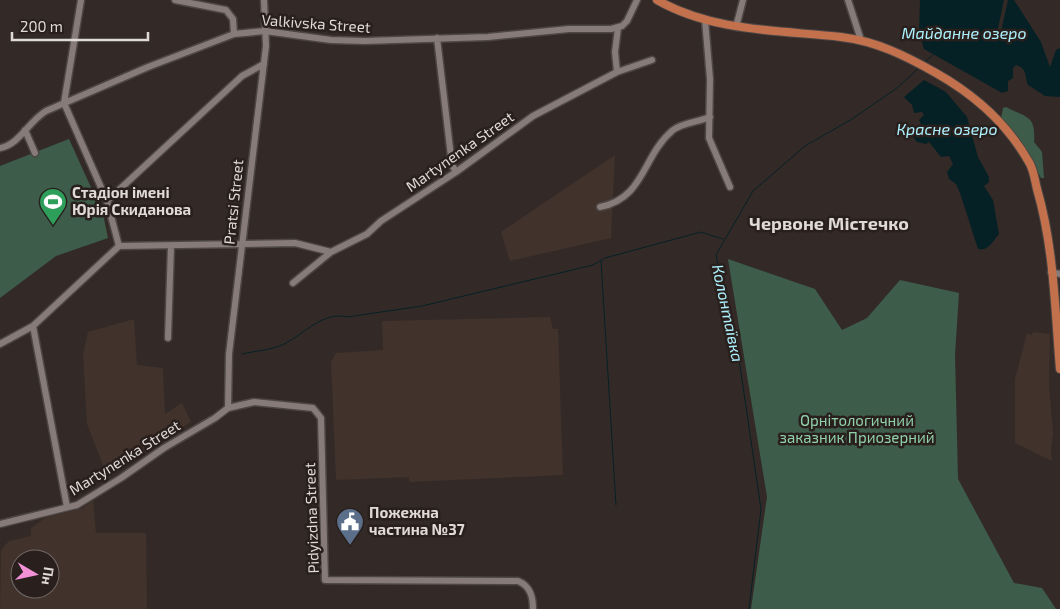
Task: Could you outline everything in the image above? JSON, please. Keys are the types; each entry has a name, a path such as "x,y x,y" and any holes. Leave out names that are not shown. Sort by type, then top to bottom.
{"main road":[{"path":"657,0 674,10 704,20 736,27 861,40 898,53 914,61 980,102 1007,130 1030,165 1042,203 1052,272 1060,370"}],"street":[{"path":"81,0 64,103 107,201 119,246"},
{"path":"175,0 226,10 232,18 234,34"},
{"name":"Pratsi Street","path":"228,408 229,354 264,64 266,31 264,0"},
{"path":"617,72 615,52 618,28 627,21 637,0"},
{"path":"736,27 743,0"},
{"path":"848,0 861,40"},
{"path":"704,20 710,67 709,138 730,187"},
{"name":"Valkivska Street","path":"0,148 11,144 36,117 64,103 148,67 234,34 266,31 331,40 365,41 488,37 569,29 618,28"},
{"path":"437,38 452,165 456,172"},
{"name":"Martynenka Street","path":"294,283 331,252 367,234 381,221 456,172 533,116 617,72 652,60"},
{"path":"107,201 242,76 264,64"},
{"path":"600,207 613,204 630,193 659,146 675,128 710,118"},
{"path":"25,130 35,153"},
{"path":"0,344 33,326 119,246 295,243 331,252"},
{"path":"168,338 171,246"},
{"path":"1052,272 1060,274"},
{"path":"33,326 67,507"},
{"name":"Pidyizdna Street","path":"228,408 254,402 313,408 321,418 325,580 518,581 529,588 533,609"},
{"name":"Martynenka Street","path":"0,524 76,505 122,478 164,448 215,418 228,408"}],"shaded area":[{"path":"615,155 611,238 510,261 501,232"},
{"path":"550,317 553,329 558,329 563,475 409,482 409,477 336,480 331,362 336,353 383,350 382,321"},
{"path":"134,319 137,365 163,368 165,414 182,403 191,422 108,478 87,424 83,355 88,332"},
{"path":"1033,332 1050,334 1049,384 1053,433 1052,461 1015,443 1015,379 1027,333 1032,335"},
{"path":"93,500 96,533 146,533 147,609 0,609 1,550 9,541 31,536 31,528 45,518 83,508"}],"green space":[{"path":"1006,107 1025,116 1032,122 1034,142 1042,152 1044,178 1041,178 1023,147 1001,119 1003,108"},
{"name":"Стадiон імені Юрія Скиданова","path":"69,139 103,214 108,238 56,256 0,298 0,166"},
{"name":"Орнiтологичний заказник Приозерний","path":"728,259 815,289 842,330 867,318 900,280 959,293 955,355 958,479 1014,583 1042,588 1056,609 751,609 767,497"}],"water":[{"name":"Майданне озеро","path":"920,0 1004,0 997,33 999,40 1008,0 1014,0 1041,42 1050,67 1056,50 1060,48 1060,97 1045,96 1028,85 1025,73 1020,66 1016,65 1013,68 1013,78 1008,81 1008,91 1002,93 924,49 919,32"},
{"name":"Красне озеро","path":"924,80 946,92 967,117 978,157 989,177 989,182 984,186 993,200 999,234 985,249 978,249 960,193 956,184 949,179 947,172 953,164 949,156 941,157 929,142 926,144 917,142 909,132 921,124 919,120 924,115 922,112 914,113 912,105 904,97"}],"waterway":[{"name":"Колонтаївка","path":"925,62 933,55"},
{"name":"Колонтаївка","path":"749,609 761,509 740,366 716,255 753,191 805,146 852,119 897,88 920,67"},
{"path":"242,354 279,346 314,324 330,317 347,317 422,306 593,265 605,258 701,232 723,239"},
{"path":"601,261 616,505"}],"place":[{"name":"Стадiон імені Юрія Скиданова","path":"53,226"},
{"name":"Пожежна частина №37","path":"350,546"}],"district":[{"name":"Червоне Містечко","path":"829,224"}]}
